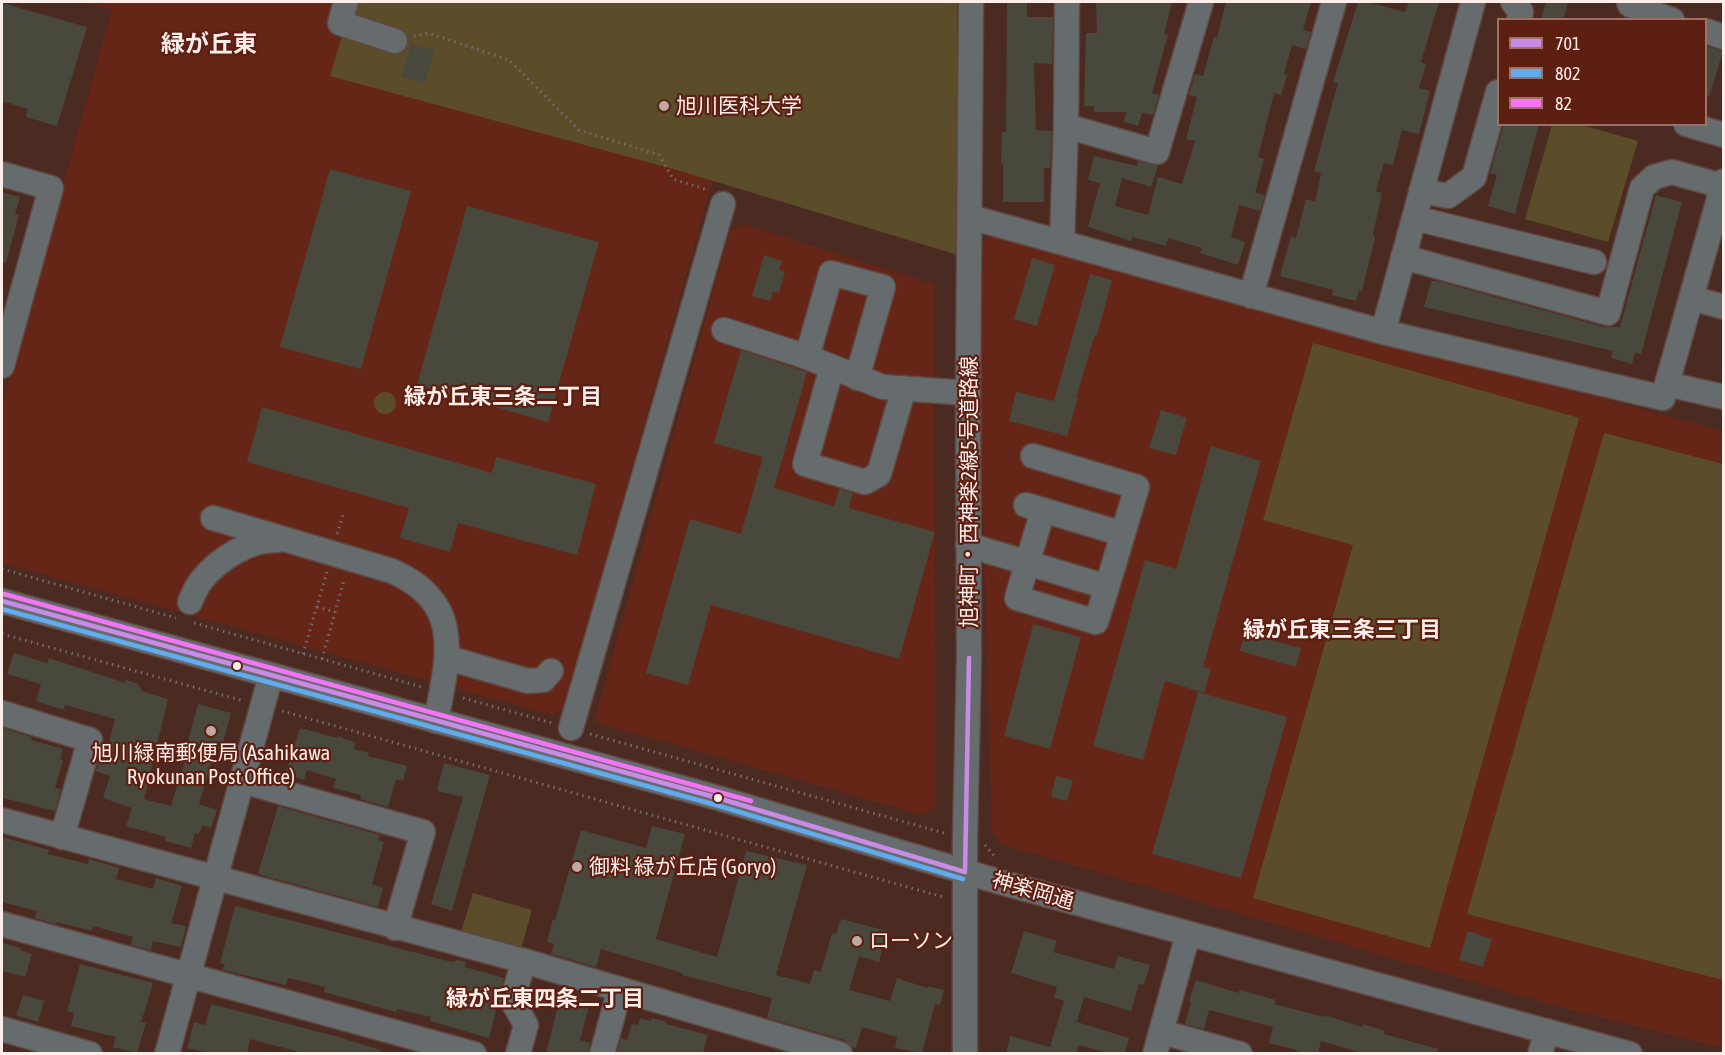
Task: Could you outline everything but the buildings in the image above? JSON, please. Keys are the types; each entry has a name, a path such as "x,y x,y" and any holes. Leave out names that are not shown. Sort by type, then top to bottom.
{"street":[{"path":"346,2 340,23 395,41"},
{"name":"旭神町・西神楽2線5号道路線","path":"965,1053 971,2"},
{"path":"1062,241 1067,2"},
{"path":"1066,126 1157,152 1201,2"},
{"path":"1251,296 1334,2"},
{"path":"1383,332 1473,2"},
{"path":"1514,2 1521,12 1520,18"},
{"path":"1629,2 1630,5 1666,18"},
{"path":"1707,31 1724,37"},
{"path":"1421,191 1448,196 1474,177 1497,96"},
{"path":"1693,126 1724,135"},
{"path":"970,217 1383,332 1663,399 1723,184 1672,172 1653,177 1642,188 1608,313 1403,257"},
{"path":"2,174 51,188 8,319 2,366"},
{"path":"571,728 723,204"},
{"path":"1414,218 1594,262"},
{"path":"807,357 831,273 883,287 857,378"},
{"path":"1691,298 1724,307"},
{"path":"724,330 807,357 883,387 968,393"},
{"path":"832,367 805,464 865,482 879,474 904,388"},
{"path":"1667,384 1724,397"},
{"path":"1033,456 1137,487 1123,534 1107,587 1096,622 1017,598 1027,563 1035,508 1123,534"},
{"path":"213,518 286,540 330,559 392,571 409,578 425,591 437,608 447,632 448,658 436,721"},
{"path":"193,617 199,582 212,568 233,553 269,539 286,540"},
{"path":"968,544 1107,587"},
{"name":"神楽岡通","path":"2,601 718,798 965,872 1188,934 1463,1007 1544,1042 1630,1053"},
{"path":"448,658 528,681 543,680 551,671"},
{"path":"167,1053 271,675"},
{"path":"2,713 90,740 62,837"},
{"path":"242,782 423,832 395,928"},
{"path":"2,820 524,961 840,1053"},
{"path":"2,924 474,1053"},
{"path":"1188,934 1159,1043 1240,1053"},
{"path":"518,1053 526,1025 512,1000 524,961"},
{"path":"602,1053 620,989"},
{"path":"2,1029 90,1053"}],"path":[{"path":"395,41 428,33 509,60 579,130 659,155 673,179 713,192 723,204"},
{"path":"303,654 342,515"},
{"path":"322,659 347,570 330,559"},
{"path":"2,569 193,617 303,654 427,688"},
{"path":"316,607 335,612"},
{"path":"2,634 965,903"},
{"path":"460,697 986,845 995,855"}],"shaded area":[{"path":"81,2 957,2 713,180 564,708 552,715 2,563 2,403 112,10"},
{"name":"旭川医科大学","path":"352,2 957,2 958,255 677,170 330,76"},
{"path":"1552,126 1586,126 1638,141 1608,242 1525,219"},
{"path":"745,225 934,284 936,806 922,815 594,722 730,230"},
{"path":"993,234 1723,431 1723,1048 1549,1004 1001,844 992,831 975,250"},
{"path":"1313,343 1579,418 1430,948 1253,898 1353,545 1263,520"},
{"path":"381,392 389,392 396,399 396,407 389,414 381,414 374,407 374,399"},
{"path":"1604,433 1723,464 1723,980 1467,914"},
{"path":"473,893 532,910 521,949 461,932"}],"transit line":[{"name":"82","path":"4,594 751,801"},
{"name":"701","path":"2,601 718,798 965,872 969,658"},
{"name":"802","path":"2,609 716,805 963,879"}],"place":[{"name":"旭川医科大学","path":"664,106"},
{"name":"旭川緑南郵便局 (Asahikawa Ryokunan Post Office)","path":"211,731"},
{"name":"御料 緑が丘店 (Goryo)","path":"577,867"},
{"name":"ローソン","path":"857,941"}],"district":[{"name":"緑が丘東","path":"209,44"},
{"name":"緑が丘東三条二丁目","path":"503,397"},
{"name":"緑が丘東三条三丁目","path":"1342,630"},
{"name":"緑が丘東四条二丁目","path":"545,999"}]}
